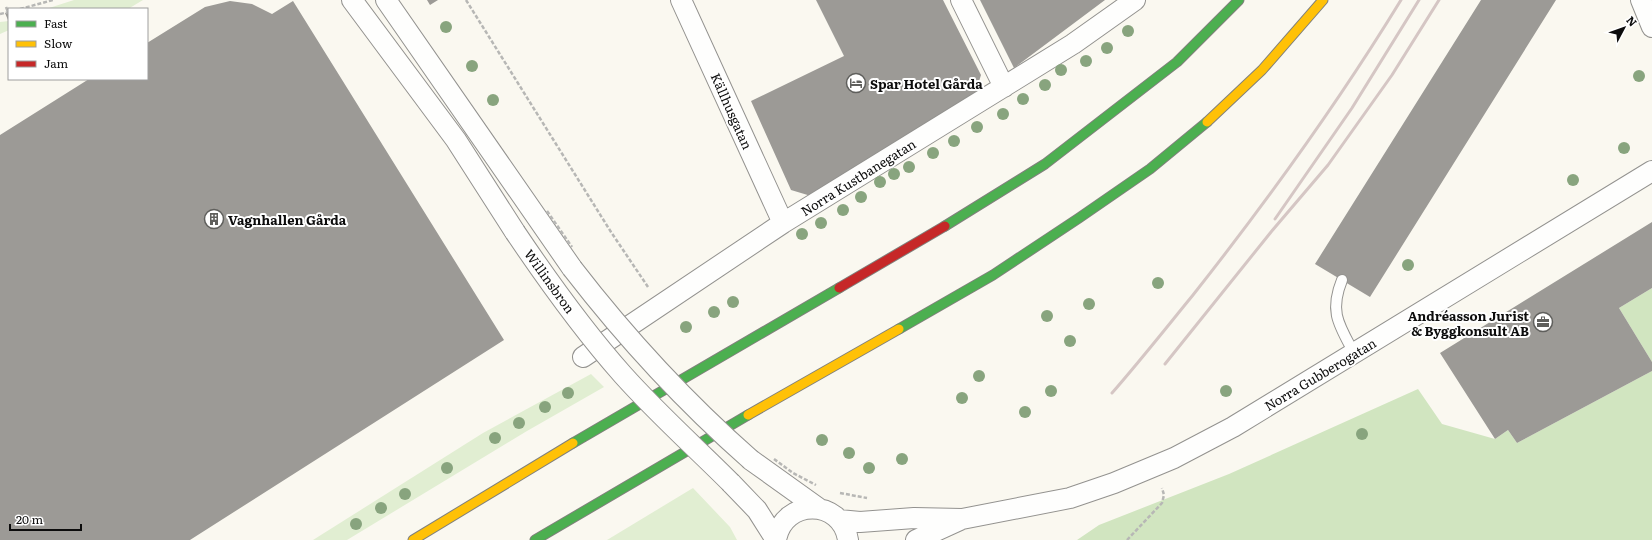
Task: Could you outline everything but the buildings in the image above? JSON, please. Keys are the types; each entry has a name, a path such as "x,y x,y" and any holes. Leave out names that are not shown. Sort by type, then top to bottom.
{"highway":[{"path":"413,540 608,422 961,217 1045,164 1177,62 1239,0"},
{"path":"535,540 993,275 1150,169 1216,114 1262,70 1323,0"},
{"path":"570,531 642,478"}],"street":[{"name":"Willinsbron","path":"352,0 456,140 515,232 573,314 623,374 757,510 776,540"},
{"name":"Willinsbron","path":"386,0 472,122 537,218 599,303 645,357 717,430 769,474 818,508"},
{"name":"Källhusgatan","path":"682,0 783,223"},
{"path":"960,0 1004,87"},
{"name":"Norra Kustbanegatan","path":"583,357 783,223 1073,44 1135,0"},
{"path":"1641,0 1652,26"},
{"name":"Norra Gubberogatan","path":"818,508 830,512 839,520 860,522 914,518 962,519 1070,498 1114,483 1161,464 1233,427 1652,171"},
{"path":"776,540 779,529 790,515 800,510 818,508"},
{"name":"Norra Gubberogatan","path":"916,540 962,519"},
{"path":"839,520 845,530 848,540"}],"lane":[{"path":"1342,280 1335,298 1336,318 1354,353"}],"path":[{"path":"24,8 53,0"},
{"path":"466,0 611,232 660,305"},
{"path":"0,14 8,12 6,7"},
{"path":"816,485 822,487"},
{"path":"1127,540 1162,503 1164,495 1162,488"},
{"path":"834,491 869,498"}],"green space":[{"path":"74,0 143,0 130,8 49,8"},
{"path":"8,21 8,30 0,34 0,22"},
{"path":"1652,288 1652,362 1619,308"},
{"path":"1652,371 1652,540 1077,540 1099,525 1229,474 1418,389 1442,424 1495,439 1508,430 1517,443"},
{"path":"591,374 604,387 527,431 347,540 313,540 483,433"},
{"path":"693,488 730,527 737,540 607,540"}],"railway":[{"path":"1112,393 1193,295 1275,187 1327,114 1401,0"},
{"path":"1275,219 1352,108 1419,0"},
{"path":"1165,364 1271,232 1328,165 1392,75 1439,0"}],"traffic: fast":[{"path":"945,226 1045,164 1177,62 1239,0"},
{"path":"899,329 993,275 1079,218 1150,169 1207,122"},
{"path":"573,443 839,288"},
{"path":"535,540 748,415"}],"traffic: slow":[{"path":"1207,122 1262,70 1323,0"},
{"path":"748,415 899,329"},
{"path":"413,540 573,443"}],"traffic: jam":[{"path":"839,288 945,226"}],"place":[{"name":"Spar Hotel Gårda","path":"856,83"},
{"name":"Vagnhallen Gårda","path":"214,219"},
{"name":"Andréasson Jurist & Byggkonsult AB","path":"1543,322"}]}
